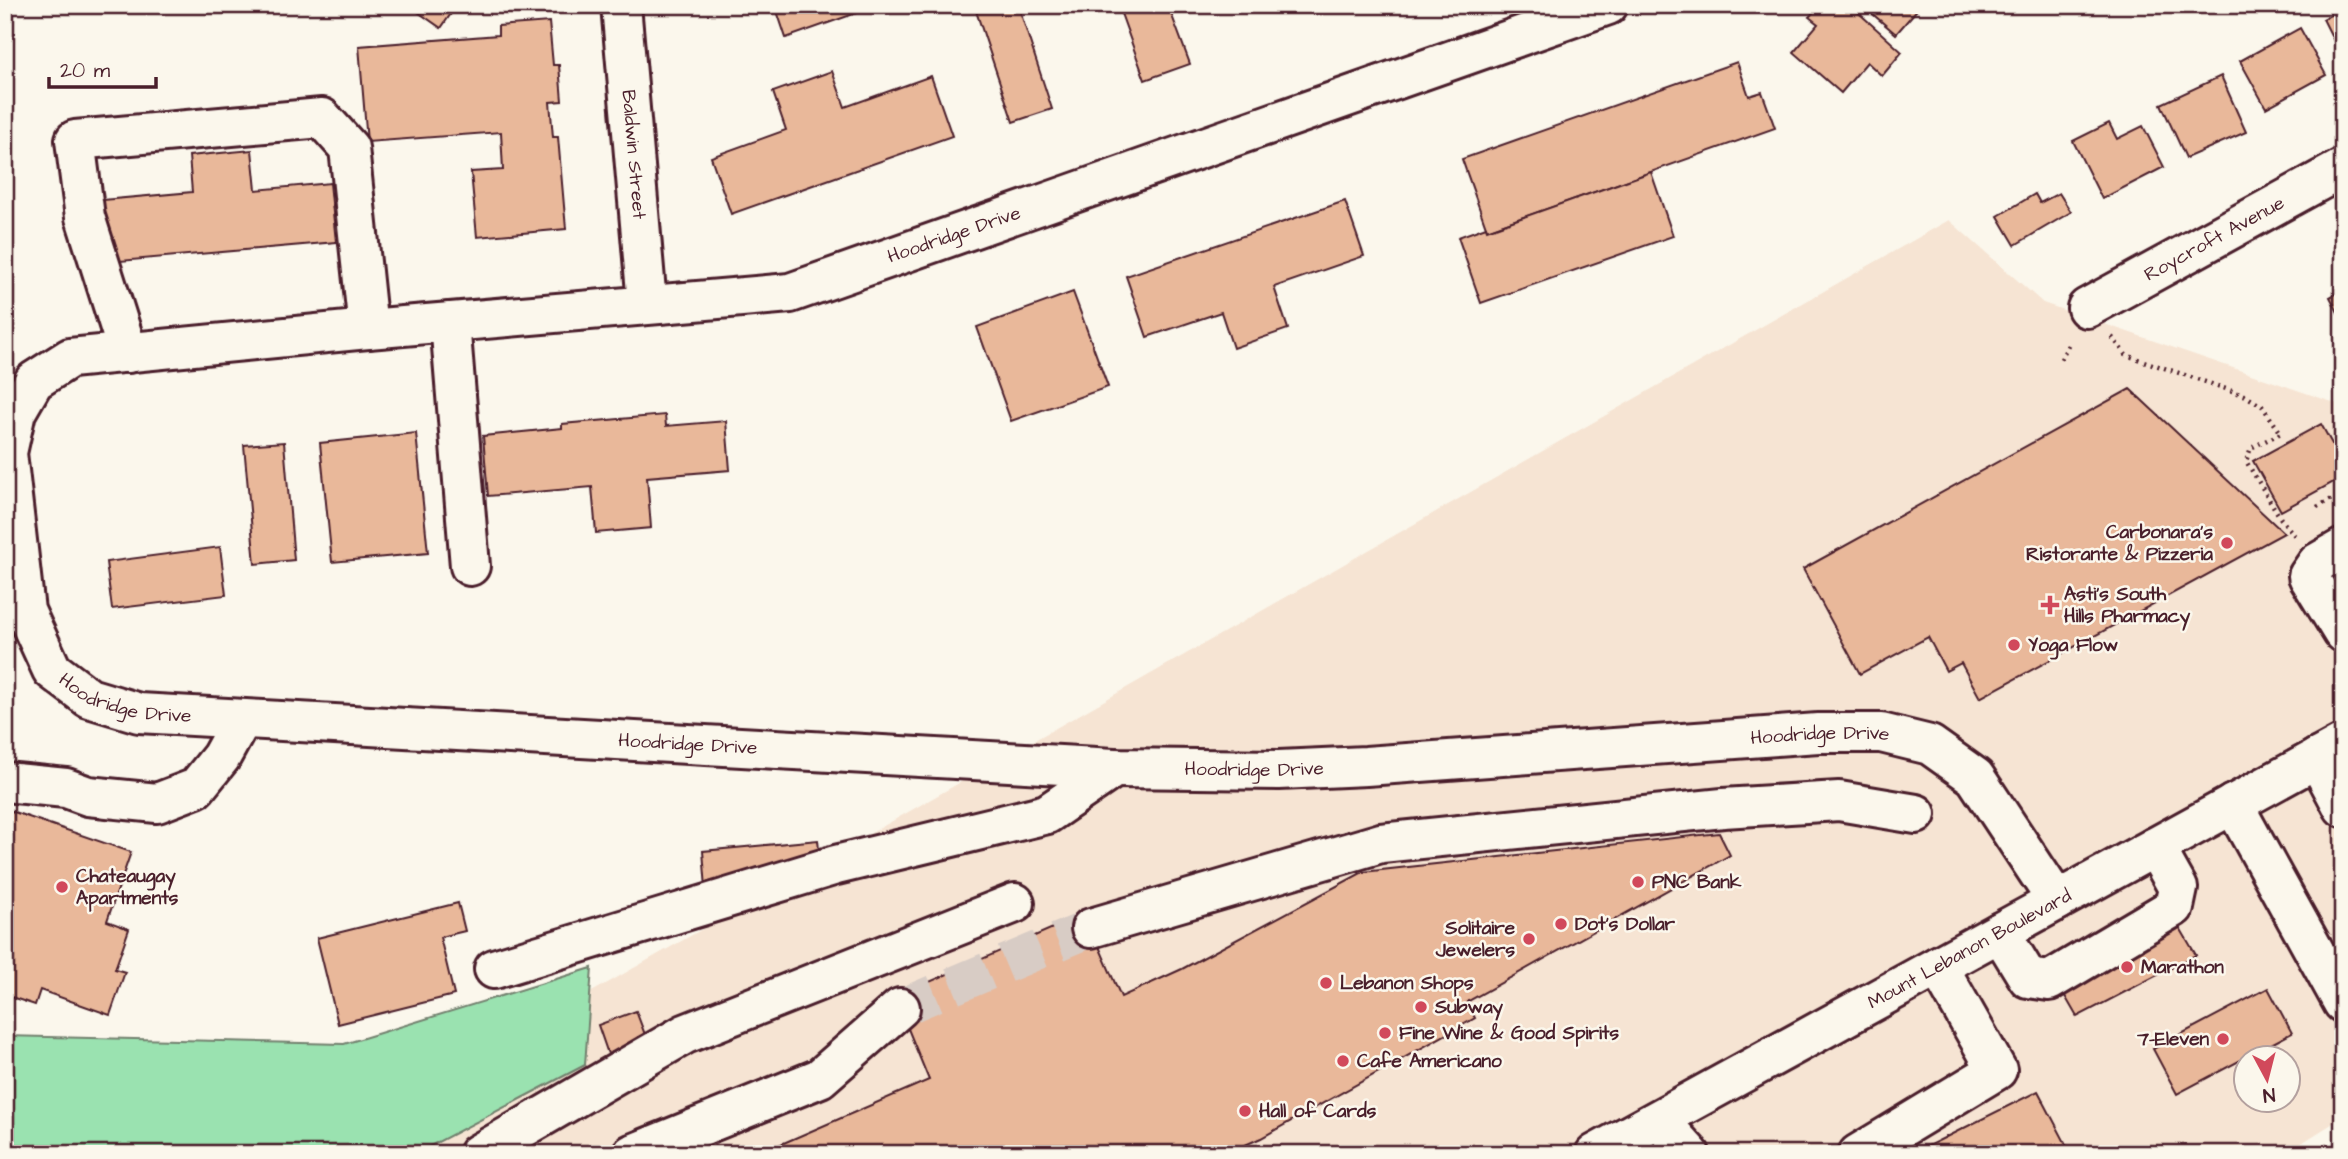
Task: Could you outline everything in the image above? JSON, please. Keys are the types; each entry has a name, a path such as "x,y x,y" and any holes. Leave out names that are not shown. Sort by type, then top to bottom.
{"street":[{"name":"Baldwin Street","path":"621,5 647,304"},
{"name":"Hoodridge Drive","path":"1608,5 790,293 70,358 34,381 16,412 7,453 25,611 52,670 89,698 139,713 1114,768 1304,769 1818,733 1881,733 1930,745 1975,778 2057,901"},
{"path":"128,353 85,217 75,140 322,118 349,148 369,329"},
{"name":"Roycroft Avenue","path":"2087,308 2343,168"},
{"path":"450,322 470,566"},
{"path":"2330,556 2308,576 2343,633"},
{"path":"5,782 66,788 88,796 157,803 196,788 221,757 242,719"},
{"path":"2330,751 2343,807"},
{"name":"Mount Lebanon Boulevard","path":"1595,1154 2330,751"},
{"path":"494,969 836,865 1047,814 1114,768"},
{"path":"1091,928 1381,843 1723,808 1839,801 1916,814"},
{"path":"2233,804 2343,1003"},
{"path":"2000,932 2028,978 2049,981 2174,907 2178,888 2155,847"},
{"path":"478,1154 685,1034 1015,902"},
{"path":"1858,1154 1997,1070 1938,966"},
{"path":"632,1154 820,1078 900,1008"},
{"path":"1659,1120 1690,1154"}],"path":[{"path":"2116,342 2126,355 2244,395 2262,406 2281,433 2251,448 2246,461 2281,519 2330,556"},
{"path":"2317,507 2343,493"}],"shaded area":[{"path":"1949,220 2043,303 2338,404 2343,409 2343,1117 2284,1154 297,1154 495,1047"}],"green space":[{"path":"592,968 585,1065 415,1154 5,1154 5,1036 344,1044"}],"building":[{"path":"408,5 457,5 441,28"},
{"path":"775,5 879,5 786,38"},
{"path":"974,5 1018,5 1052,109 1013,122"},
{"path":"1118,5 1168,5 1190,64 1145,80"},
{"path":"1820,5 1850,5 1902,52 1882,76 1867,62 1841,93 1794,52 1818,24 1809,17"},
{"path":"1862,5 1921,5 1896,34"},
{"path":"2343,8 2343,59 2323,19"},
{"path":"549,22 553,65 559,65 562,101 550,102 553,137 558,137 566,229 477,237 471,172 503,170 501,132 367,142 359,46 498,35 498,26"},
{"path":"2300,28 2326,75 2266,108 2240,61"},
{"path":"1737,62 1749,96 1762,92 1775,128 1487,230 1462,159"},
{"path":"832,71 845,107 931,76 952,136 731,214 711,157 786,130 773,92"},
{"path":"2221,76 2246,132 2186,158 2161,104"},
{"path":"2109,123 2117,139 2143,126 2164,167 2102,199 2073,141"},
{"path":"252,150 256,190 330,183 336,242 109,262 103,200 192,192 189,156"},
{"path":"1651,172 1673,236 1481,303 1458,237 1486,227 1487,230"},
{"path":"2059,193 2071,212 2015,245 1998,216 2035,194 2040,203"},
{"path":"1345,201 1364,256 1274,287 1288,329 1233,348 1221,312 1147,337 1126,276"},
{"path":"2343,290 2343,322 2330,297"},
{"path":"1073,292 1108,387 1011,421 977,327"},
{"path":"2130,389 2284,533 1980,698 1961,663 1946,671 1928,637 1860,674 1803,569"},
{"path":"665,415 666,426 726,421 730,470 647,477 651,528 596,533 592,487 488,496 483,436 562,428 562,424"},
{"path":"2321,424 2343,464 2343,477 2281,511 2253,461"},
{"path":"416,433 428,553 332,562 320,443"},
{"path":"284,442 294,560 255,564 244,445"},
{"path":"220,547 226,595 112,609 106,562"},
{"name":"Chateaugay Apartments","path":"11,811 131,852 107,921 129,929 115,969 125,972 110,1015 40,990 35,1005 5,995 5,826"},
{"name":"Lebanon Shops","path":"1719,833 1730,855 1467,1002 1475,1018 1261,1138 1225,1154 754,1154 929,1080 895,997 1085,914 1121,997 1182,969 1363,872"},
{"path":"818,840 820,860 706,888 703,851"},
{"path":"458,903 465,931 440,937 454,995 338,1024 317,938"},
{"path":"2176,921 2196,955 2077,1017 2058,984"},
{"path":"2268,988 2292,1033 2271,1044 2232,1044 2232,1065 2177,1094 2153,1049"},
{"path":"636,1011 647,1040 608,1054 598,1025"},
{"path":"2038,1091 2067,1146 2052,1154 1912,1154"}],"tunnel":[{"path":"900,1008 1091,928"}],"place":[{"name":"Carbonara's Ristorante & Pizzeria","path":"2227,543"},
{"name":"Asti's South Hills Pharmacy","path":"2050,605"},
{"name":"Yoga Flow","path":"2014,645"},
{"name":"PNC Bank","path":"1638,882"},
{"name":"Chateaugay Apartments","path":"62,887"},
{"name":"Dot's Dollar","path":"1561,924"},
{"name":"Solitaire Jewelers","path":"1529,939"},
{"name":"Marathon","path":"2127,967"},
{"name":"Lebanon Shops","path":"1326,983"},
{"name":"Subway","path":"1421,1007"},
{"name":"Fine Wine & Good Spirits","path":"1385,1033"},
{"name":"7-Eleven","path":"2223,1039"},
{"name":"Cafe Americano","path":"1343,1061"},
{"name":"Hall of Cards","path":"1245,1111"}]}
